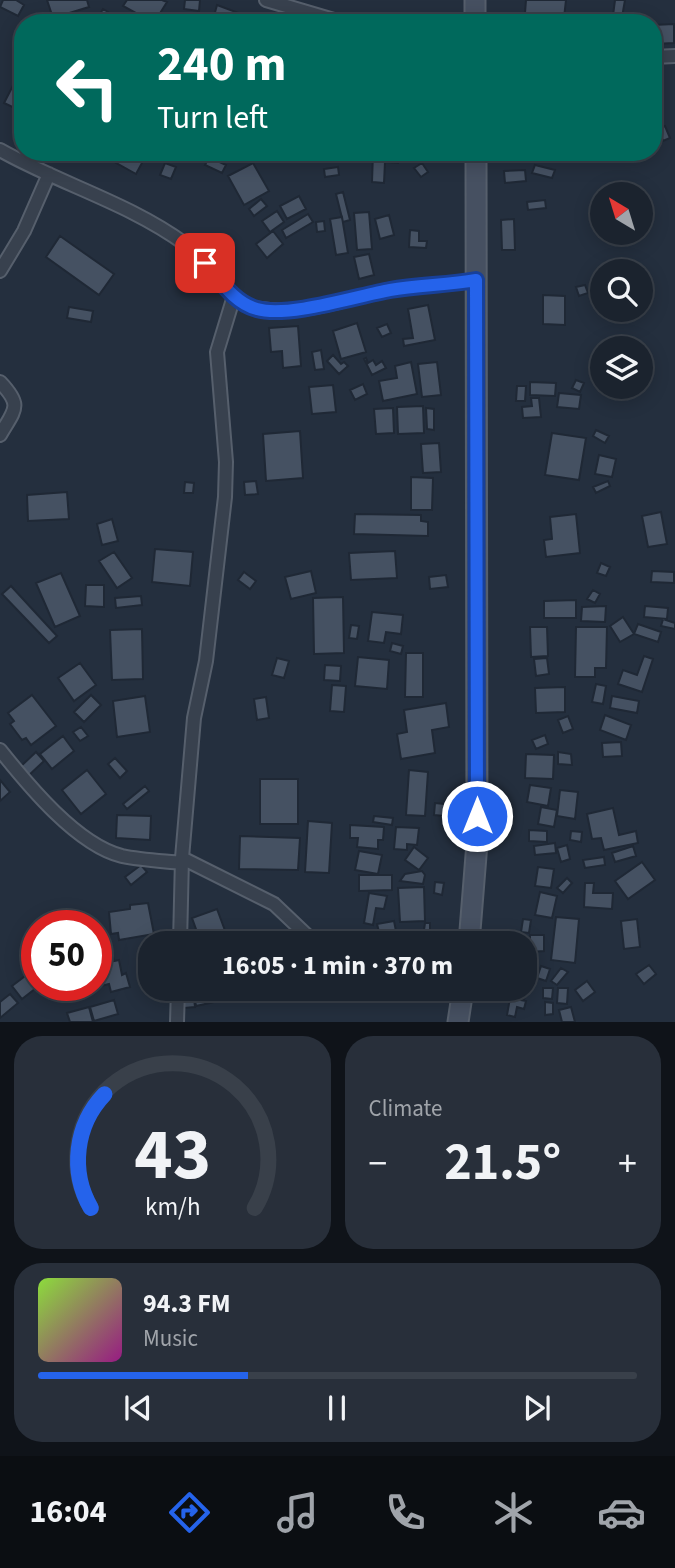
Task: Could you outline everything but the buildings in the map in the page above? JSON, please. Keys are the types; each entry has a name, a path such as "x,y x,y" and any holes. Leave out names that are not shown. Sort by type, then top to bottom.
{"main road":[{"path":"470,931 477,843 475,161"},
{"path":"458,1022 461,1001"}],"street":[{"path":"266,0 316,14"},
{"path":"22,161 145,220 186,245 234,296 257,309 274,310 328,304 391,290 476,280"},
{"path":"0,271 24,231 49,174"},
{"path":"180,931 182,861 194,718 206,661 225,497 226,462 217,352 234,296"},
{"path":"0,382 13,396 15,409 0,435"},
{"path":"0,750 37,795 89,841 121,856 182,861 274,904 302,931"},
{"path":"177,1022 178,1001"}],"route":[{"path":"205,263 234,296 257,309 297,309 391,290 476,280 477,816"}]}
